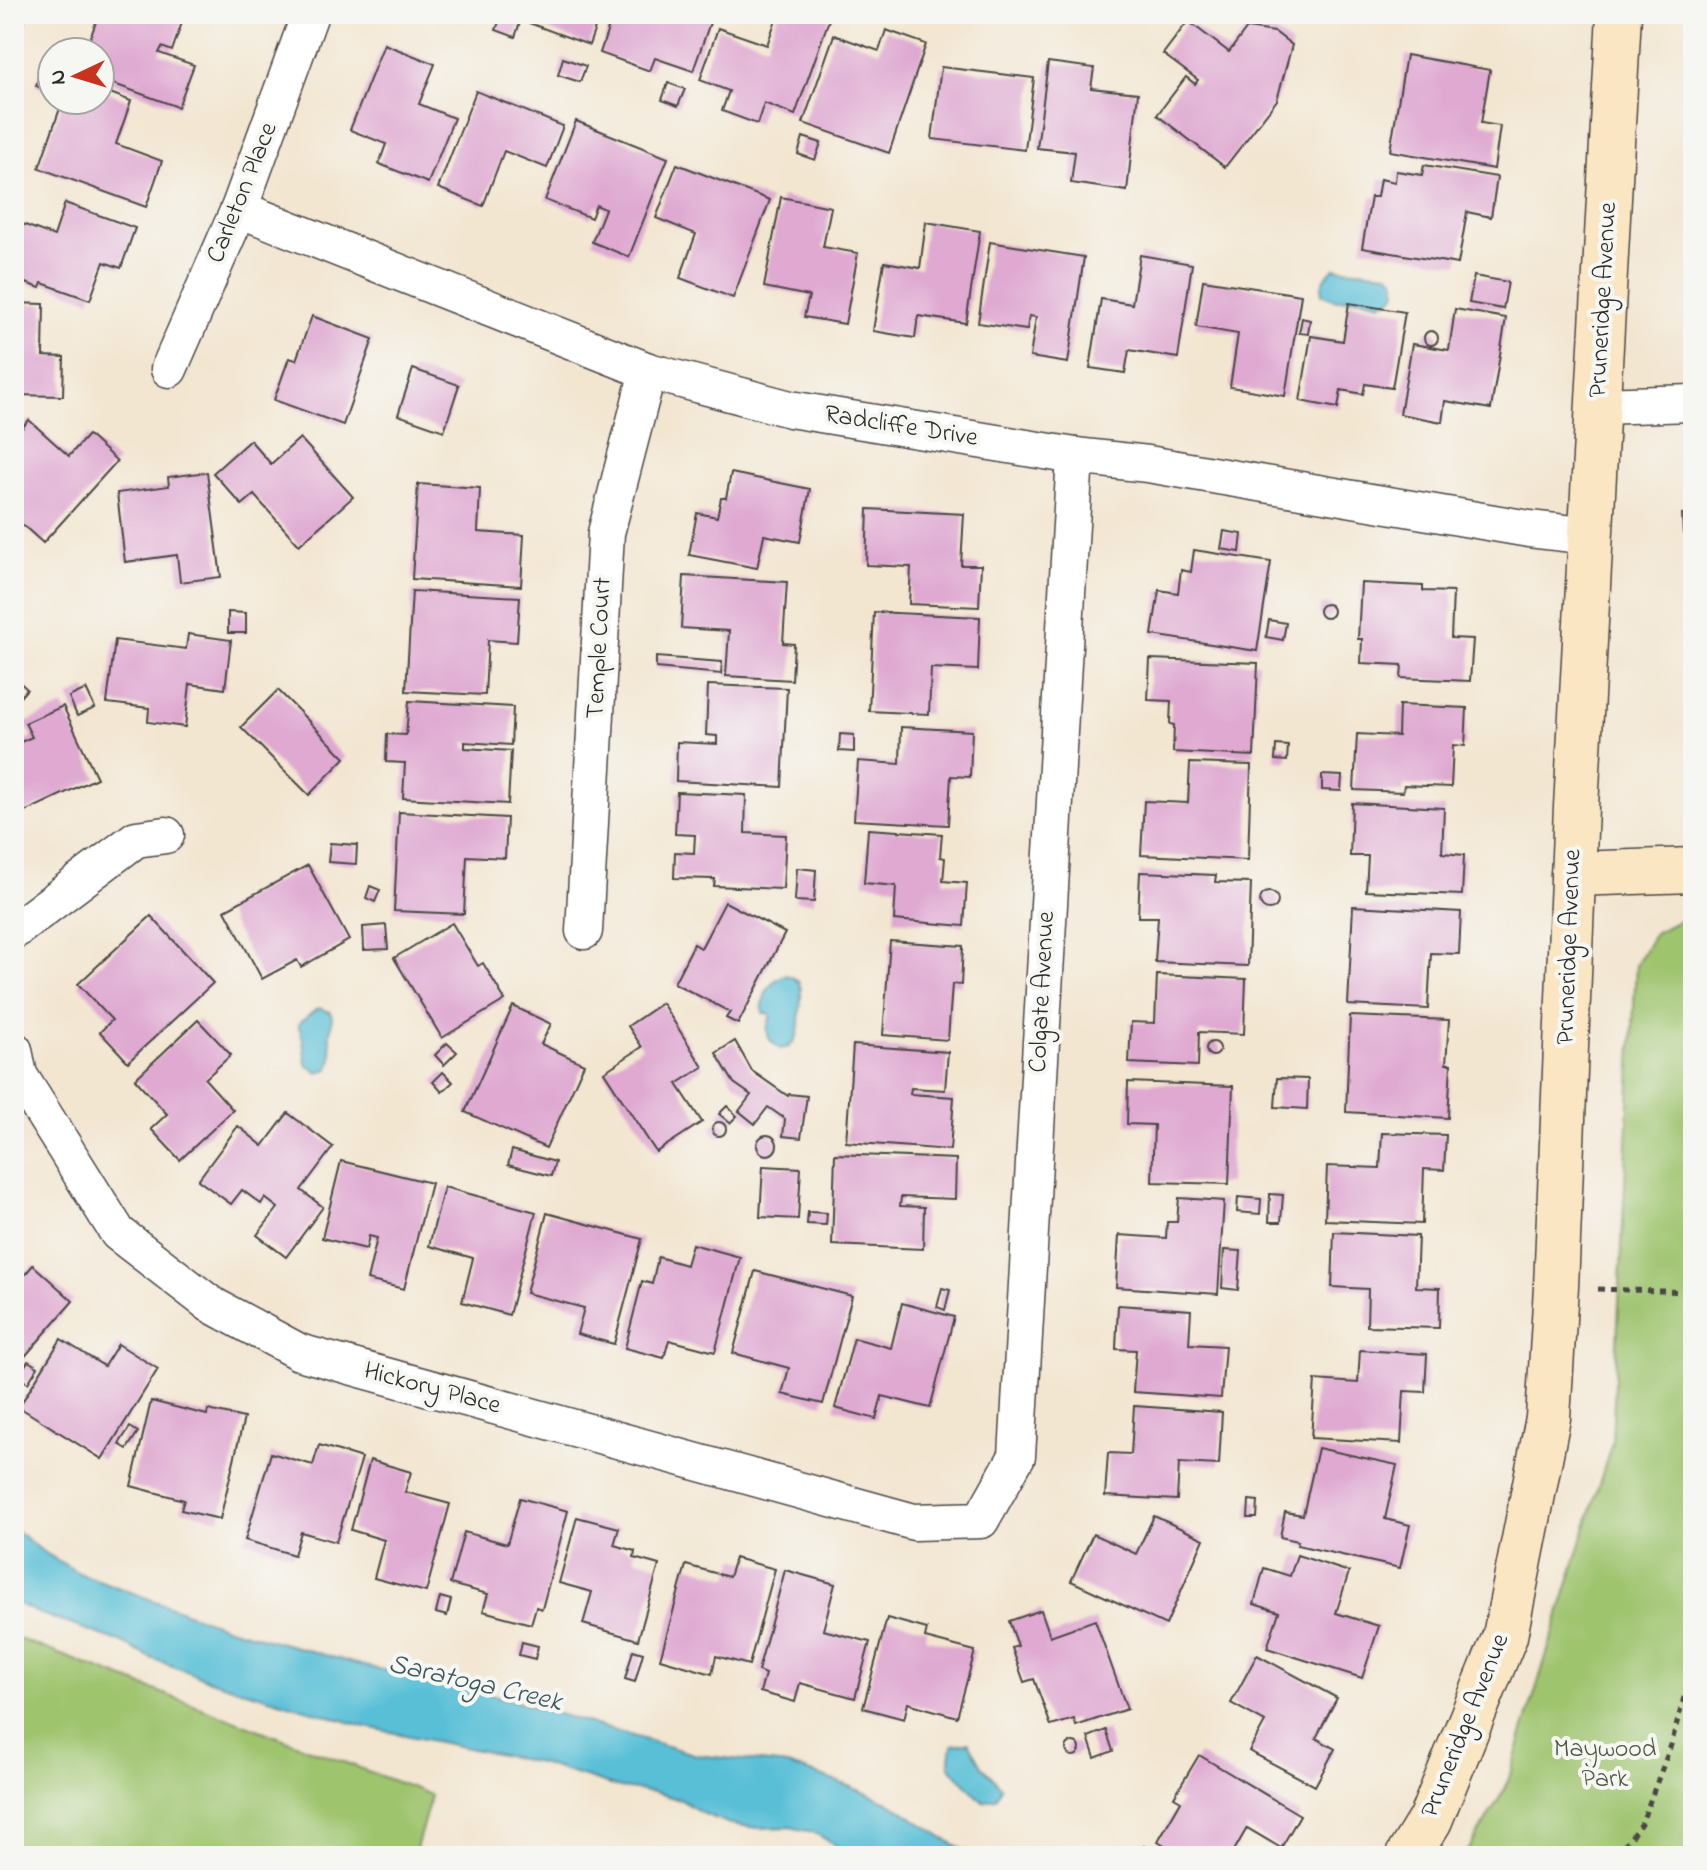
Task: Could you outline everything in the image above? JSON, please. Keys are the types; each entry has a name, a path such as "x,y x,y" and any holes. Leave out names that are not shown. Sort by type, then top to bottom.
{"main road":[{"name":"Pruneridge Avenue","path":"1408,1856 1430,1820 1505,1636 1548,1418 1573,874 1619,14"},
{"path":"1573,874 1693,870"}],"street":[{"name":"Carleton Place","path":"169,369 239,209 310,14"},
{"name":"Radcliffe Drive","path":"239,209 648,371 790,409 1075,456 1148,464 1529,529 1591,536"},
{"name":"Temple Court","path":"584,931 606,533 648,371"},
{"path":"1598,406 1693,403"},
{"name":"Colgate Avenue","path":"981,1520 1017,1456 1075,456"},
{"path":"14,931 136,839 166,835"},
{"name":"Hickory Place","path":"14,1050 19,1075 118,1233 210,1304 299,1352 914,1522 981,1520"}],"path":[{"path":"1556,1287 1693,1292"},
{"path":"1617,1856 1642,1822 1671,1745 1693,1664"}],"green space":[{"name":"Maywood Park","path":"1684,918 1693,918 1693,1856 1465,1856 1506,1787 1612,1442 1636,965 1655,933"},
{"path":"14,1637 431,1795 414,1856 14,1856"}],"water":[{"path":"1334,268 1389,273 1395,279 1397,292 1390,300 1381,303 1361,298 1334,300 1322,291 1325,280"},
{"path":"785,975 799,983 801,999 797,1035 789,1047 780,1049 769,1039 767,1029 771,1015 763,1013 763,1007 771,985"},
{"path":"318,1008 331,1012 332,1052 329,1069 318,1073 306,1064 298,1024"},
{"path":"14,1529 42,1551 79,1573 228,1628 364,1666 473,1689 697,1755 787,1765 836,1781 888,1802 972,1856 862,1856 846,1851 813,1832 790,1827 757,1828 730,1824 704,1814 681,1800 654,1792 620,1788 539,1763 362,1726 213,1681 151,1658 119,1641 14,1602"},
{"path":"969,1742 982,1766 1001,1787 996,1798 983,1802 949,1766 952,1745"}],"building":[{"path":"14,14 27,14 14,49"},
{"path":"99,14 185,14 172,51 162,47 159,53 194,65 178,107 116,85 116,36 91,36"},
{"path":"502,14 600,14 589,45 521,20 515,37 496,30"},
{"path":"613,14 713,14 693,71 655,58 650,71 600,53"},
{"path":"778,14 831,14 795,115 764,103 757,124 722,111 729,91 700,80 718,28 767,45"},
{"path":"1188,21 1229,52 1247,28 1275,32 1292,45 1277,100 1225,167 1157,115 1186,77 1195,84 1198,80 1163,54"},
{"path":"886,30 926,44 889,153 803,123 834,35 879,51"},
{"path":"384,44 435,64 419,104 454,118 428,183 379,164 386,144 350,130"},
{"path":"1406,55 1490,70 1481,123 1500,126 1494,169 1390,151"},
{"path":"563,58 586,66 580,82 558,75"},
{"path":"1048,62 1094,68 1091,88 1138,93 1127,191 1071,183 1075,152 1037,148"},
{"path":"941,67 1034,78 1025,150 932,139"},
{"path":"668,83 685,89 678,106 662,100"},
{"path":"476,91 563,126 547,168 504,151 483,206 438,188"},
{"path":"116,95 131,101 116,144 162,161 146,207 39,168 57,116 116,116"},
{"path":"576,121 668,158 629,257 592,242 605,209 596,205 591,218 545,200"},
{"path":"803,137 821,143 815,160 798,154"},
{"path":"677,164 770,200 733,298 680,278 696,234 656,218"},
{"path":"1424,165 1497,177 1491,217 1467,212 1458,264 1362,248 1371,197 1377,197 1380,179 1395,182 1396,171 1422,175"},
{"path":"781,197 831,207 823,247 858,253 845,324 804,317 809,296 764,287"},
{"path":"65,203 135,228 121,268 104,262 90,300 42,283 40,288 14,279 14,241 20,223 54,236"},
{"path":"926,222 980,231 966,323 918,316 915,338 873,331 884,262 920,268"},
{"path":"990,242 1084,257 1068,363 1030,357 1036,317 1029,316 1027,330 978,323"},
{"path":"1140,255 1192,264 1178,358 1129,350 1125,373 1090,368 1101,299 1132,304"},
{"path":"1474,276 1508,282 1503,309 1469,303"},
{"path":"1203,280 1301,295 1285,396 1230,387 1238,334 1196,327"},
{"path":"14,303 44,304 43,356 64,357 63,396 14,395"},
{"path":"1349,303 1405,312 1392,388 1365,384 1363,394 1341,390 1338,408 1300,401 1311,336 1343,341"},
{"path":"1455,309 1506,318 1491,409 1445,401 1442,422 1400,414 1412,344 1449,350"},
{"path":"312,316 373,339 343,425 274,400 289,358 296,360"},
{"path":"1302,318 1310,320 1308,334 1299,333"},
{"path":"1431,331 1438,338 1431,345 1424,338"},
{"path":"413,369 459,385 444,431 398,415"},
{"path":"29,420 69,456 88,435 117,461 43,543 14,517 14,437"},
{"path":"300,438 353,497 299,545 254,495 242,505 213,473 250,440 271,464"},
{"path":"207,472 221,577 180,582 177,555 125,562 117,493 169,486 168,477"},
{"path":"731,473 810,489 800,542 764,535 757,568 689,555 697,513 717,517 721,498 726,498"},
{"path":"418,484 480,488 478,532 524,535 521,586 412,579"},
{"path":"868,509 964,514 961,565 981,565 979,607 909,604 911,567 866,565"},
{"path":"1693,513 1693,533 1683,533 1682,514"},
{"path":"1224,531 1242,534 1240,552 1221,549"},
{"path":"1194,550 1271,562 1257,651 1152,635 1159,590 1178,593 1181,570 1191,572"},
{"path":"684,576 787,582 783,643 794,644 792,680 726,676 729,631 681,628"},
{"path":"1361,583 1423,586 1423,591 1453,592 1451,638 1473,639 1470,681 1401,678 1402,665 1361,663 1362,639 1358,639"},
{"path":"412,591 520,597 517,642 488,640 485,695 406,691"},
{"path":"1326,604 1333,611 1326,618 1319,611"},
{"path":"228,612 246,613 246,633 228,633"},
{"path":"874,612 980,617 978,670 931,668 929,714 869,711"},
{"path":"1269,620 1286,623 1283,640 1266,637"},
{"path":"188,634 231,640 225,689 190,684 185,727 148,722 149,708 107,703 115,640 186,649"},
{"path":"656,657 722,662 721,674 656,668"},
{"path":"1150,659 1258,663 1254,756 1173,752 1171,701 1148,700"},
{"path":"14,677 27,689 14,704"},
{"path":"708,685 787,688 782,787 676,781 677,742 717,744 717,736 706,735"},
{"path":"86,689 95,708 77,716 69,697"},
{"path":"278,690 345,758 309,795 241,727"},
{"path":"409,701 513,707 511,745 465,742 465,748 511,751 508,804 403,798 405,763 386,762 387,734 406,735"},
{"path":"1399,705 1467,708 1465,746 1453,745 1451,787 1404,785 1403,792 1354,790 1357,734 1398,736"},
{"path":"63,706 97,778 14,817 14,745 32,737 25,723"},
{"path":"901,727 972,731 970,777 951,776 948,825 854,820 858,761 900,764"},
{"path":"840,734 854,735 854,752 839,751"},
{"path":"1276,745 1288,746 1287,761 1275,760"},
{"path":"1190,763 1251,765 1248,860 1141,855 1144,801 1188,803"},
{"path":"1322,775 1342,776 1341,791 1322,790"},
{"path":"677,792 746,795 745,833 786,835 783,889 714,886 715,879 674,878 675,852 694,853 695,835 675,834"},
{"path":"1352,803 1444,808 1442,853 1464,855 1462,895 1366,891 1368,856 1350,856"},
{"path":"399,812 507,818 505,858 467,856 464,914 394,911"},
{"path":"868,829 942,834 940,857 945,858 943,881 967,883 964,926 894,920 896,886 864,883"},
{"path":"330,843 357,845 356,864 328,862"},
{"path":"308,865 349,940 301,967 297,960 262,979 225,910"},
{"path":"797,868 816,870 814,902 795,901"},
{"path":"1140,872 1216,875 1215,882 1251,883 1248,966 1155,962 1158,917 1138,917"},
{"path":"370,886 380,890 375,902 366,898"},
{"path":"1269,892 1278,901 1269,910 1260,901"},
{"path":"725,902 785,933 738,1024 726,1018 730,1012 674,983 694,944 701,948"},
{"path":"1353,906 1461,912 1459,954 1431,953 1428,1009 1348,1005"},
{"path":"151,916 213,983 128,1062 100,1032 112,1020 78,984"},
{"path":"452,923 478,966 483,963 505,1000 442,1038 394,958"},
{"path":"386,925 388,949 364,950 363,927"},
{"path":"890,941 963,946 961,985 952,984 948,1040 883,1035"},
{"path":"1157,975 1246,979 1244,1034 1199,1032 1198,1066 1129,1063 1131,1022 1155,1023"},
{"path":"662,1003 703,1067 677,1084 702,1122 656,1152 604,1072 642,1047 628,1026"},
{"path":"513,1006 551,1024 541,1044 584,1064 546,1148 465,1112"},
{"path":"1350,1016 1449,1020 1446,1064 1451,1064 1448,1118 1346,1112"},
{"path":"198,1020 231,1055 205,1079 233,1110 180,1160 151,1129 167,1114 135,1079"},
{"path":"735,1041 752,1071 788,1096 807,1096 801,1138 783,1136 785,1119 768,1107 755,1124 739,1111 751,1095 734,1083 716,1053"},
{"path":"1213,1042 1220,1049 1213,1056 1206,1049"},
{"path":"447,1043 457,1052 444,1065 435,1055"},
{"path":"853,1045 948,1052 945,1090 911,1088 910,1094 954,1097 950,1150 846,1142"},
{"path":"443,1072 453,1082 442,1092 433,1082"},
{"path":"1277,1078 1308,1079 1307,1109 1275,1107"},
{"path":"1128,1082 1233,1086 1229,1184 1152,1182 1154,1125 1127,1124"},
{"path":"727,1106 737,1116 730,1123 719,1114"},
{"path":"288,1113 333,1147 301,1190 323,1207 286,1257 257,1235 278,1208 265,1198 261,1204 242,1190 231,1204 198,1180 238,1126 263,1146"},
{"path":"719,1122 726,1129 719,1136 712,1129"},
{"path":"1382,1133 1446,1135 1444,1170 1424,1169 1422,1224 1325,1220 1327,1166 1380,1168"},
{"path":"767,1135 774,1138 777,1145 774,1152 767,1155 760,1152 757,1145 760,1138"},
{"path":"512,1150 555,1162 551,1176 508,1165"},
{"path":"835,1154 956,1159 955,1199 901,1197 900,1206 924,1207 923,1249 832,1245"},
{"path":"341,1161 431,1183 404,1289 367,1280 377,1238 369,1236 366,1249 322,1238"},
{"path":"763,1166 801,1168 798,1219 760,1217"},
{"path":"444,1187 536,1212 509,1315 462,1302 473,1258 429,1246"},
{"path":"1270,1194 1283,1195 1281,1222 1269,1222"},
{"path":"1238,1197 1261,1199 1260,1214 1237,1212"},
{"path":"1179,1198 1224,1201 1218,1294 1116,1287 1119,1235 1166,1238 1167,1222 1177,1222"},
{"path":"808,1212 827,1213 826,1225 807,1224"},
{"path":"547,1213 642,1239 614,1344 577,1334 584,1308 526,1293"},
{"path":"1334,1232 1418,1236 1416,1287 1440,1288 1439,1328 1367,1326 1368,1289 1332,1287"},
{"path":"692,1244 740,1257 715,1352 669,1340 664,1358 625,1348 642,1281 652,1284 658,1257 686,1265"},
{"path":"1224,1250 1241,1251 1238,1290 1222,1288"},
{"path":"33,1265 73,1301 14,1369 14,1287"},
{"path":"755,1271 852,1296 823,1404 782,1394 789,1368 733,1353"},
{"path":"942,1288 950,1290 945,1310 937,1307"},
{"path":"902,1303 954,1317 930,1408 882,1396 876,1419 835,1408 854,1338 891,1348"},
{"path":"1118,1305 1191,1310 1189,1344 1225,1346 1221,1398 1133,1392 1136,1350 1116,1349"},
{"path":"61,1339 104,1366 118,1344 158,1369 102,1459 19,1407"},
{"path":"1360,1350 1427,1354 1425,1392 1404,1391 1401,1443 1311,1438 1315,1380 1358,1383"},
{"path":"28,1361 38,1367 28,1383 18,1377"},
{"path":"151,1401 207,1415 208,1410 244,1418 220,1519 181,1510 184,1500 131,1486"},
{"path":"1134,1406 1222,1412 1219,1465 1179,1463 1177,1500 1105,1496 1108,1453 1131,1454"},
{"path":"130,1427 138,1432 127,1449 119,1444"},
{"path":"319,1445 362,1458 336,1542 301,1532 294,1555 245,1540 271,1453 313,1465"},
{"path":"1318,1448 1397,1465 1385,1519 1410,1525 1400,1568 1297,1545 1298,1541 1280,1537 1285,1512 1303,1515"},
{"path":"370,1460 411,1472 405,1492 450,1504 426,1592 374,1578 384,1540 351,1530"},
{"path":"520,1498 568,1511 542,1609 536,1607 531,1624 483,1611 488,1594 450,1584 464,1532 507,1544"},
{"path":"1249,1500 1258,1501 1257,1518 1248,1518"},
{"path":"1154,1516 1204,1539 1166,1625 1071,1581 1093,1534 1136,1554"},
{"path":"577,1517 619,1528 614,1545 635,1551 634,1558 659,1565 638,1640 583,1624 592,1592 559,1583"},
{"path":"1297,1555 1349,1572 1336,1613 1379,1626 1362,1678 1267,1648 1279,1612 1254,1604 1264,1568 1290,1576"},
{"path":"735,1558 775,1569 749,1665 716,1656 712,1674 660,1659 686,1565 729,1577"},
{"path":"785,1570 835,1584 823,1630 870,1642 855,1698 800,1683 795,1702 760,1692 765,1674 758,1671"},
{"path":"440,1597 451,1600 447,1616 436,1613"},
{"path":"1041,1610 1050,1636 1095,1620 1127,1709 1076,1726 1074,1719 1051,1726 1034,1679 1024,1682 1012,1648 1018,1646 1009,1621"},
{"path":"887,1618 927,1629 925,1638 975,1651 957,1717 908,1703 904,1719 863,1708"},
{"path":"522,1642 538,1646 535,1659 519,1655"},
{"path":"633,1650 643,1653 635,1682 625,1679"},
{"path":"1257,1655 1337,1698 1316,1738 1335,1749 1315,1786 1249,1751 1265,1722 1231,1703"},
{"path":"1106,1730 1113,1751 1095,1758 1088,1737"},
{"path":"1073,1742 1080,1749 1073,1756 1066,1749"},
{"path":"1199,1755 1300,1815 1281,1848 1247,1828 1231,1856 1182,1856 1158,1841 1181,1801 1174,1797"},
{"path":"1144,1846 1160,1856 1139,1856"}],"water label":[{"name":"Saratoga Creek","path":"475,1684"}]}
